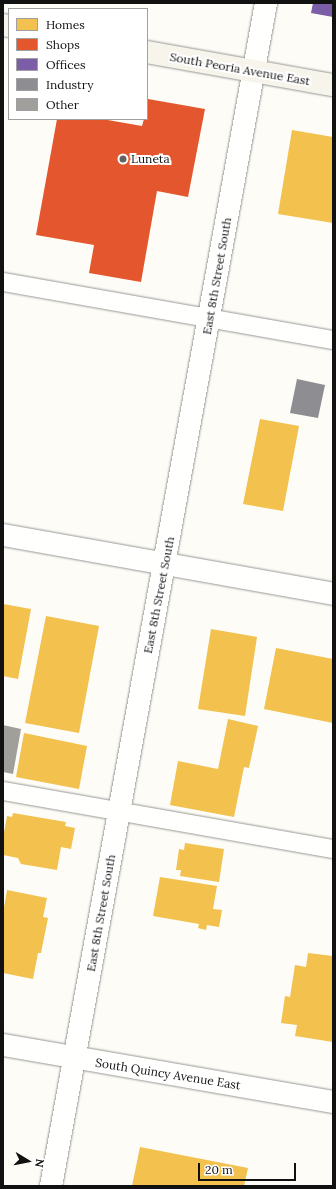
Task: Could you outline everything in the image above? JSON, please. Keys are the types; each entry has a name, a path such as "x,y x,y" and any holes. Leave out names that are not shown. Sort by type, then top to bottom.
{"main road":[{"name":"South Peoria Avenue East","path":"148,52 333,85"}],"street":[{"name":"East 8th Street South","path":"51,1186 266,3"},
{"path":"3,535 333,594"},
{"name":"South Quincy Avenue East","path":"3,1045 333,1102"}],"lane":[{"path":"3,282 333,340"},
{"path":"3,791 333,849"}],"building: Homes":[{"path":"292,130 333,137 333,223 278,214"},
{"path":"260,419 299,426 283,511 243,504"},
{"path":"3,604 31,609 18,679 3,676"},
{"path":"46,616 99,626 79,733 25,723"},
{"path":"211,629 257,637 245,716 198,709"},
{"path":"276,648 333,659 333,723 264,709"},
{"path":"228,719 258,726 249,768 244,767 234,817 170,805 178,761 218,769"},
{"path":"24,733 87,746 79,789 16,777"},
{"path":"13,813 66,822 65,826 75,828 71,849 61,847 57,870 21,864 18,858 3,855 3,838 7,816 12,817"},
{"path":"185,843 224,849 219,882 180,876 181,870 176,870 179,849 184,850"},
{"path":"160,877 217,886 213,909 222,910 219,927 207,925 206,930 198,928 199,924 153,916"},
{"path":"7,890 47,898 43,917 48,918 41,953 38,953 33,979 3,973 3,913"},
{"path":"308,953 333,956 333,1042 295,1036 297,1025 281,1023 285,996 290,997 295,965 306,967"},
{"path":"140,1147 248,1168 244,1186 132,1186"}],"building: Shops":[{"name":"Luneta","path":"148,99 205,109 188,197 157,191 141,282 89,273 94,245 36,235 57,120 108,120 142,126 144,120 148,120"}],"building: Offices":[{"path":"313,3 333,3 333,17 311,13"}],"building: Industry":[{"path":"297,379 325,385 318,418 290,413"}],"building: Other":[{"path":"3,725 21,729 13,774 3,772"}],"place":[{"name":"Luneta","path":"123,159"}]}
